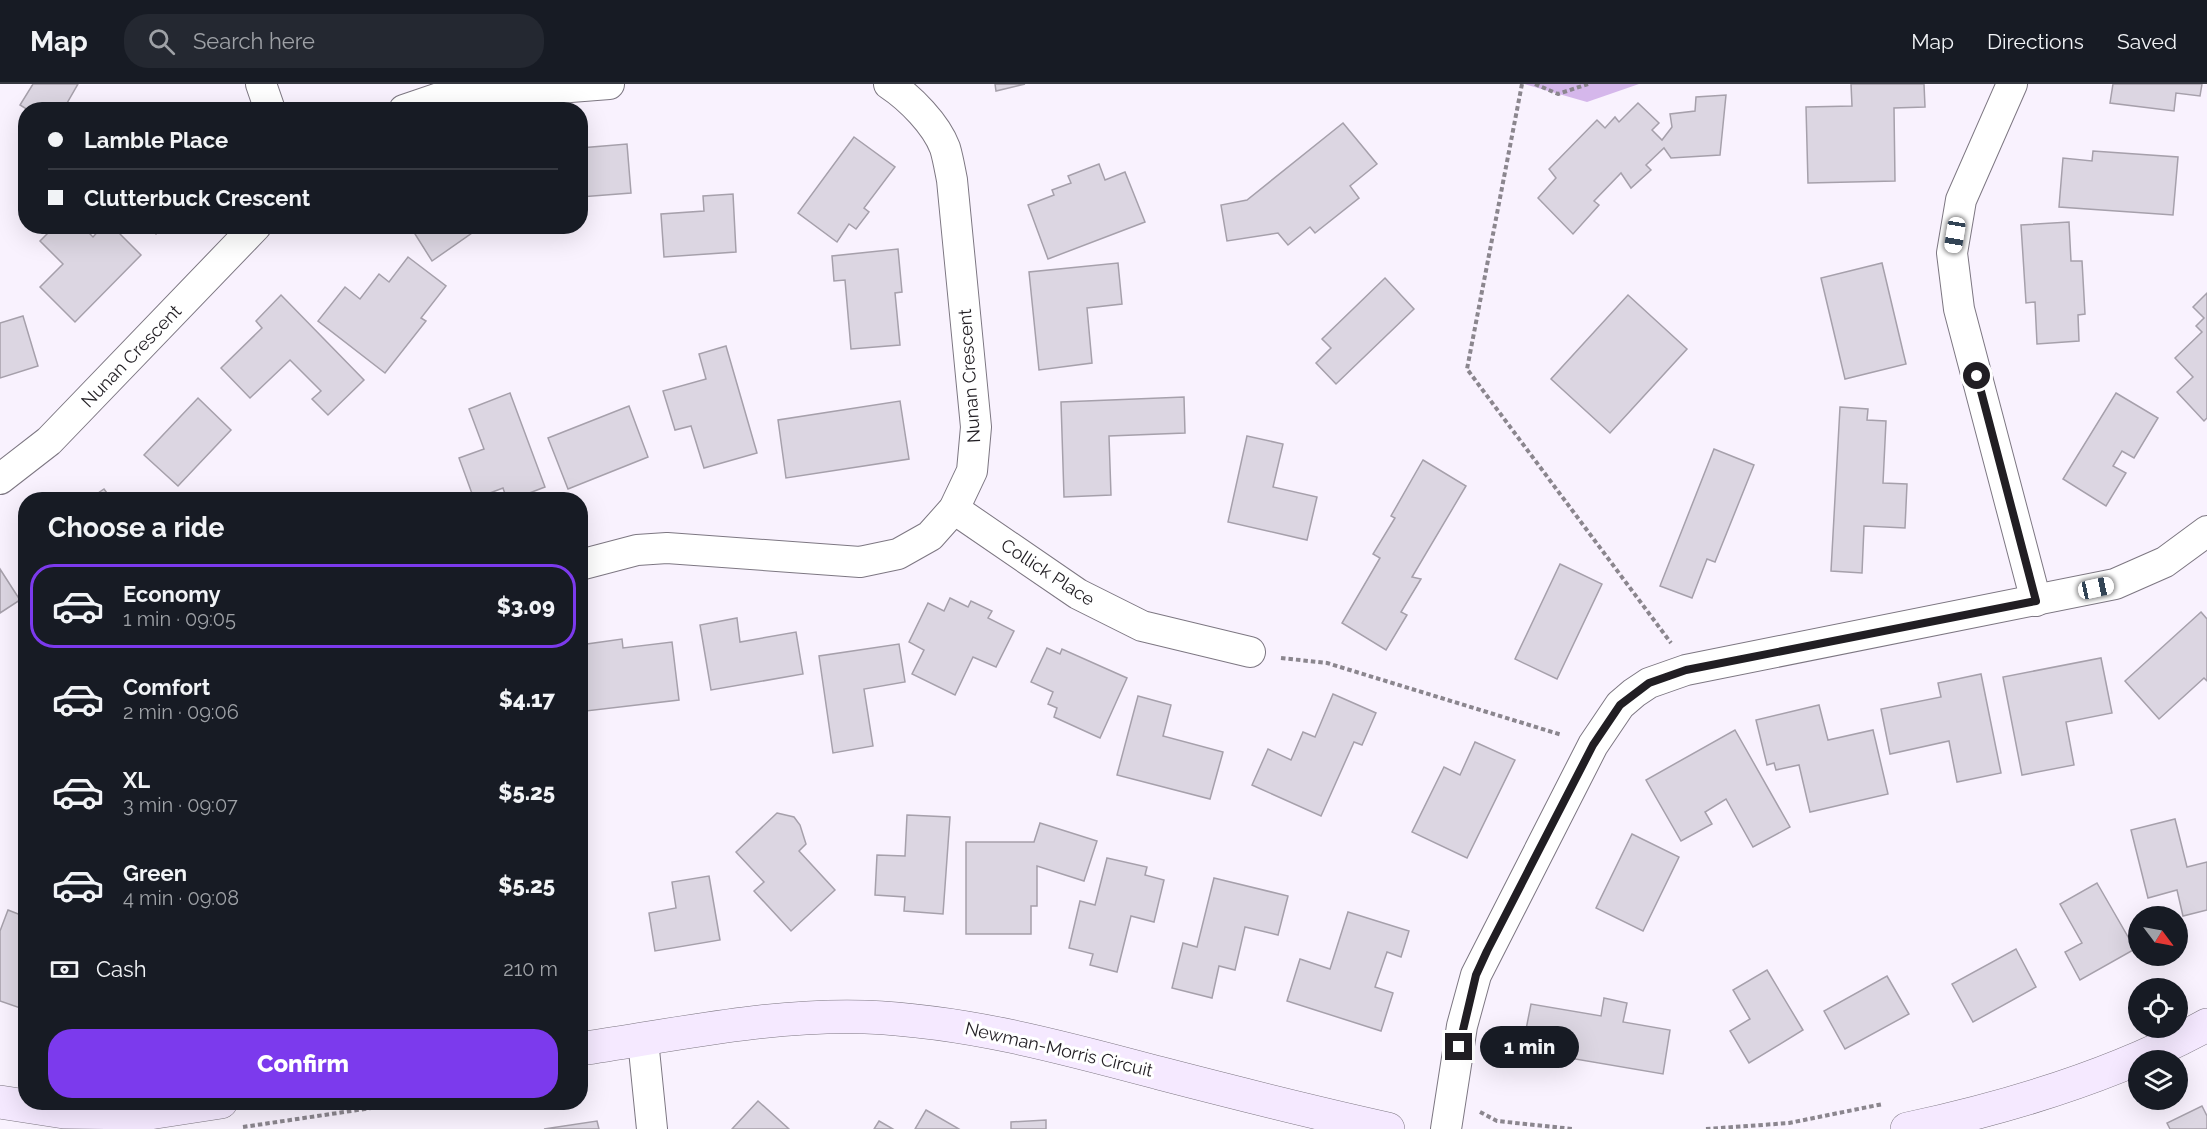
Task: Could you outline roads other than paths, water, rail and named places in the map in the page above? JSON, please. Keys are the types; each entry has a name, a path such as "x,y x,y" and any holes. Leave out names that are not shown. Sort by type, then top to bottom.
{"street":[{"path":"261,84 267,102"},
{"path":"427,102 442,97 609,84"},
{"name":"Nunan Crescent","path":"588,563 637,550 667,548 860,562 898,554 930,536 954,509 972,471 976,427 952,180 945,148 938,133 902,93 889,84"},
{"path":"2012,84 1960,200 1952,253 1959,309 2036,601"},
{"name":"Nunan Crescent","path":"0,479 49,441 248,234"},
{"name":"Collick Place","path":"954,509 1078,594 1142,626 1250,652"},
{"path":"1447,1118 1462,1026 1476,975 1593,745 1620,705 1634,693 1649,683 1686,670 2115,584 2165,562 2207,531"},
{"name":"Newman-Morris Circuit","path":"588,1048 778,1020 864,1017 951,1024 1038,1041 1315,1114 1389,1129"},
{"path":"1907,1129 1954,1119 2039,1095 2120,1066 2207,1025"},
{"path":"643,1040 652,1129"},
{"path":"0,1102 18,1105"},
{"path":"47,1110 64,1113 228,1115"}]}
